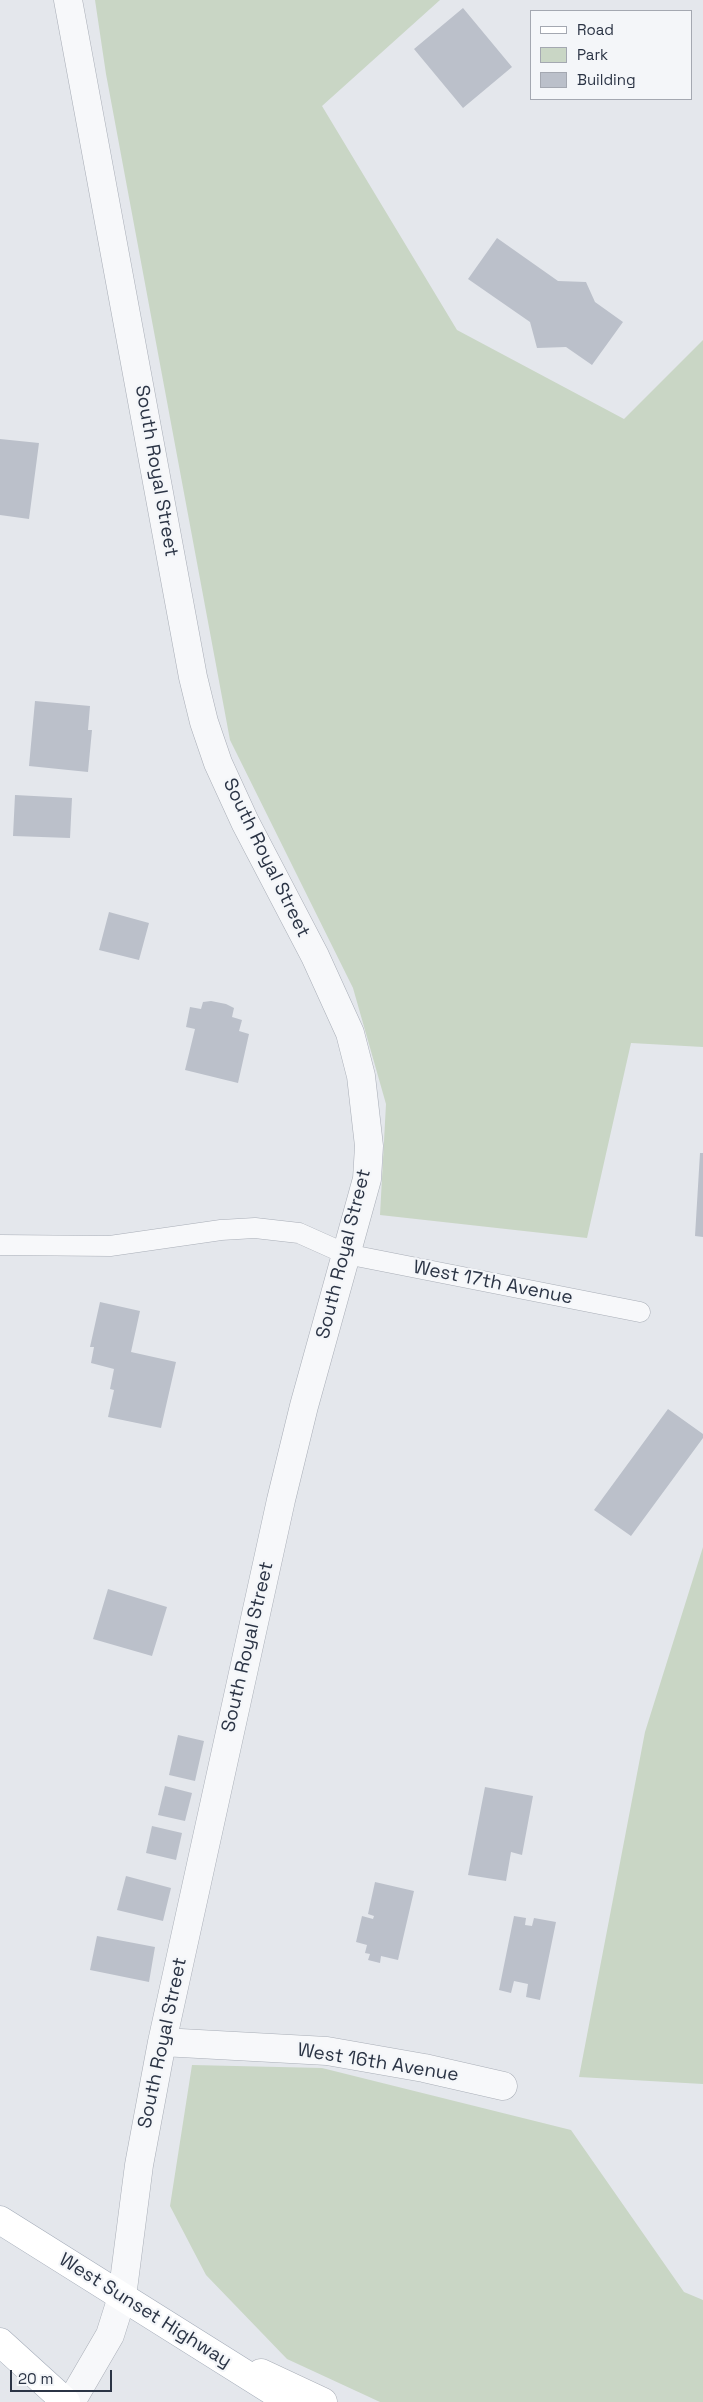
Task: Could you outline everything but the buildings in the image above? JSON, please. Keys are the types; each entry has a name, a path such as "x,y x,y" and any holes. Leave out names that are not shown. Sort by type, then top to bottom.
{"main road":[{"name":"West Sunset Highway","path":"0,2220 290,2402"},
{"path":"183,2336 323,2402"},
{"path":"0,2342 66,2402"}],"street":[{"name":"South Royal Street","path":"68,0 192,668 204,722 218,763 245,822 315,956 350,1033 360,1076 368,1146 366,1179 304,1406 281,1500 162,2042 139,2165 122,2297 110,2335 71,2402"},
{"name":"West 16th Avenue","path":"162,2042 327,2051 424,2068 503,2086"}],"lane":[{"name":"West 17th Avenue","path":"0,1245 110,1246 221,1230 255,1228 299,1233 346,1254 640,1312"}],"green space":[{"path":"95,0 440,0 322,106 457,330 624,419 703,340 703,1047 631,1043 587,1238 380,1215 386,1104 353,988 230,740 106,74"},
{"path":"703,1547 703,2084 579,2077 645,1732"},
{"path":"192,2065 322,2068 571,2130 684,2292 703,2300 703,2402 380,2402 287,2359 206,2275 170,2206"}]}
